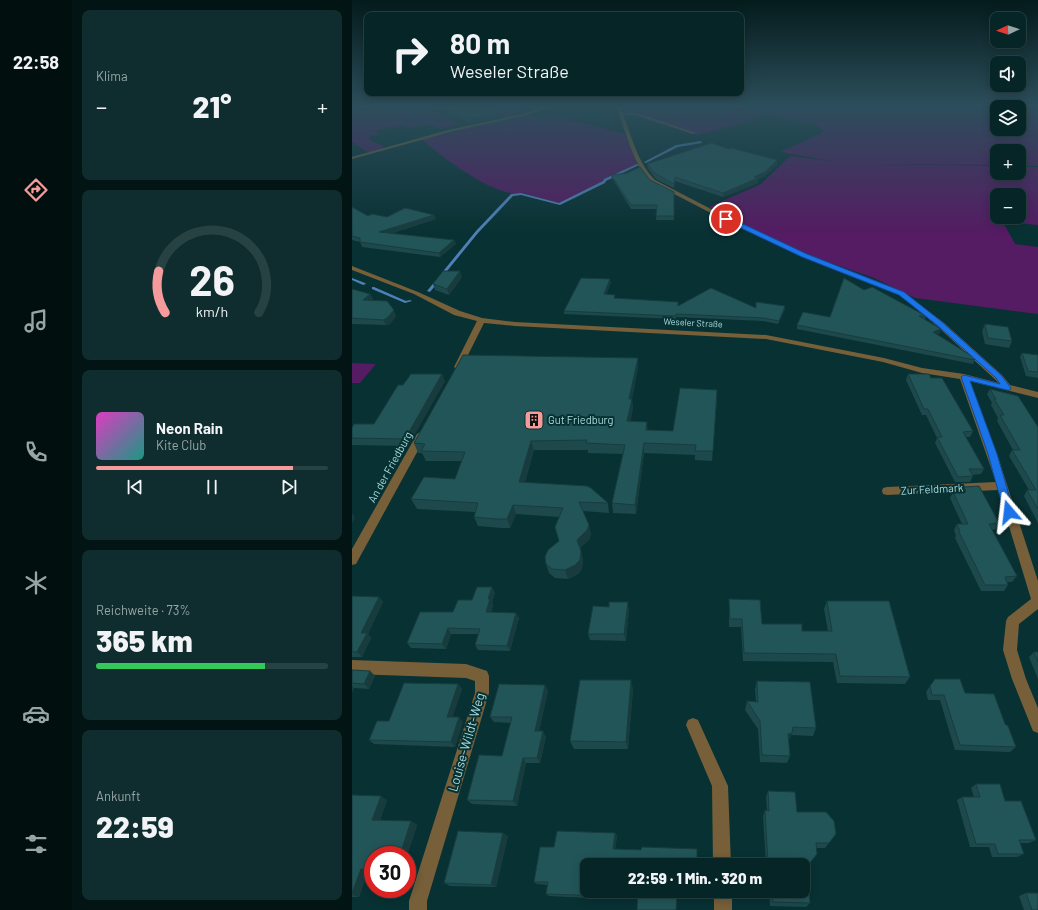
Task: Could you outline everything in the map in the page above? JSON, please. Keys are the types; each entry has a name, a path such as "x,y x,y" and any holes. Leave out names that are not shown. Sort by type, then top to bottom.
{"street":[{"path":"352,158 386,148"},
{"path":"634,148 646,174 654,181 736,224 804,256 902,294 940,324 999,376 1007,388"},
{"name":"Weseler Straße","path":"352,268 416,293 457,313 481,320 515,324 766,338 802,343 884,360 922,370 964,377 1038,395"},
{"path":"455,373 481,320"},
{"path":"964,377 993,454 1001,486 1038,600 1014,621 1010,650 1019,679 1038,726"},
{"name":"An der Friedburg","path":"352,560 425,428"},
{"name":"Zur Feldmark","path":"887,492 1001,486"},
{"name":"Louise-Wildt-Weg","path":"352,667 466,671 482,676 482,693 418,901 418,910"},
{"path":"693,725 720,786 722,858"},
{"path":"723,898 723,910"}],"shaded area":[{"path":"362,148 382,148 381,149 369,153"},
{"path":"433,148 631,148 637,164 605,179 561,203 522,193 510,193 499,189 463,171"},
{"path":"788,148 990,148 990,165 861,164 990,166 990,180 1026,180 1026,167 1038,167 1038,225 1026,224 1026,188 990,188 990,224 1004,224 1015,244 1038,247 1038,314 915,298 874,278 814,257 739,223 709,207 761,184 790,156 836,162 780,152"},
{"path":"1026,148 1038,148 1038,166 1026,166"},
{"path":"352,363 376,364 360,383 352,383"}],"building":[{"path":"695,148 733,148 777,160 765,172 754,177 758,178 723,193 675,177 674,184 656,174 647,164"},
{"path":"640,167 650,180 674,192 674,216 656,216 657,205 631,205 611,175 627,173"},
{"path":"352,207 368,216 372,214 387,217 405,208 434,215 379,232 454,240 439,253 360,242 360,238 352,236"},
{"path":"443,271 460,271 447,289 433,284"},
{"path":"581,278 610,279 604,294 615,295 614,298 678,302 678,306 711,288 756,308 756,302 785,306 779,321 764,318 564,311"},
{"path":"844,278 864,290 872,287 926,316 919,316 941,329 933,332 975,358 975,360 797,325 803,312 830,317"},
{"path":"352,289 370,294 363,300 387,301 394,310 387,318 383,320 352,318"},
{"path":"985,324 1008,327 1012,341 988,338"},
{"path":"1022,353 1038,355 1038,372 1028,371"},
{"path":"463,355 638,358 629,399 632,399 627,421 647,422 646,430 673,431 680,388 717,390 713,451 695,451 696,445 644,443 635,505 612,503 625,445 586,443 587,440 531,441 519,482 587,486 608,503 579,502 589,525 587,530 577,540 581,551 580,560 575,565 565,570 552,569 546,564 545,557 548,550 559,541 555,527 563,508 513,505 507,519 497,519 474,517 478,503 411,499 424,477 455,479 465,452 421,451 425,444 414,443"},
{"path":"411,374 442,374 405,439 352,438 352,428 354,424 374,424 398,385 403,385"},
{"path":"908,374 929,374 931,378 942,378 973,431 963,432 984,469 969,469 973,476 958,477 937,437 942,437 928,409 924,409"},
{"path":"990,389 1018,396 1038,427 1038,509 1027,490 1036,490 1012,450 1020,450 1000,415 1004,415 994,399 996,399"},
{"path":"979,486 999,523 989,524 1017,576 1005,577 1008,585 985,585 959,532 960,531 957,524 968,524 953,492 966,492 964,487"},
{"path":"477,587 492,587 486,612 516,613 507,646 475,645 480,629 448,628 442,644 407,643 420,612 453,612 458,600 472,600"},
{"path":"352,596 379,597 361,633 367,633 357,652 352,652"},
{"path":"729,599 760,600 762,624 802,624 802,631 832,631 827,601 889,601 910,677 840,676 836,654 744,653 742,619 730,619"},
{"path":"609,602 628,602 624,634 588,634 593,606 609,607"},
{"path":"1034,652 1038,652 1038,662"},
{"path":"352,670 370,671 364,684 352,683"},
{"path":"935,679 960,679 965,693 994,694 1005,724 1008,726 1016,747 960,745 944,695 932,695 930,686"},
{"path":"580,680 631,680 626,742 570,741"},
{"path":"757,681 810,682 816,728 793,727 792,733 788,734 790,756 762,755 760,721 747,701 758,702"},
{"path":"404,683 458,684 447,717 459,717 451,742 369,740 377,721 389,721"},
{"path":"499,684 545,685 535,731 543,731 537,758 523,758 513,801 467,800 479,755 502,756 512,717 490,717"},
{"path":"976,784 1000,784 1005,801 1021,801 1036,840 1019,840 1024,854 998,854 995,844 976,844 962,797 980,797"},
{"path":"768,791 795,792 797,812 826,812 834,821 836,834 829,843 816,843 817,854 810,863 810,858 768,858 765,810 769,811"},
{"path":"352,795 381,796 372,820 411,821 403,846 364,846 364,869 361,869 352,893"},
{"path":"458,831 503,833 491,885 444,883"},
{"path":"557,831 615,833 613,849 641,850 642,847 697,849 697,858 580,858 580,895 546,894 548,882 534,882 540,847 554,847"},
{"path":"1026,893 1038,893 1038,910 1032,910"},
{"path":"638,898 677,898 676,910 637,910"},
{"path":"773,898 809,898 810,903 773,902"}],"waterway":[{"path":"645,162 672,148"},
{"path":"429,291 477,232 512,195 521,194 559,204 638,165"},
{"path":"352,279 364,284"},
{"path":"373,288 406,302 410,301"}],"place":[{"name":"Gut Friedburg","path":"534,420"}],"route":[{"path":"726,219 804,256 870,280 902,294 914,302 999,376 1007,388 964,377 993,454 1009,512"}]}
